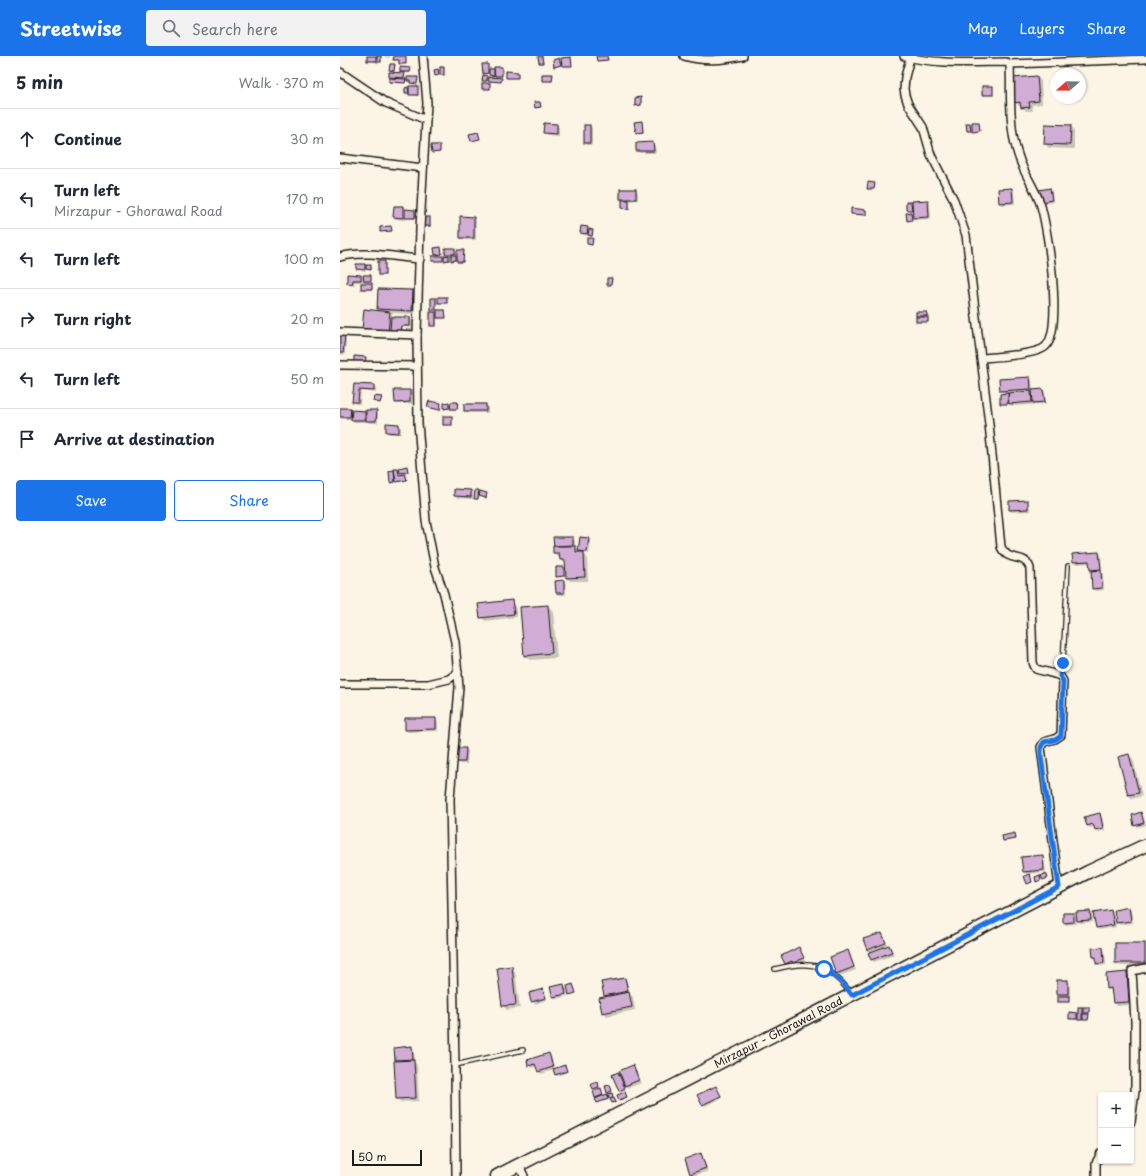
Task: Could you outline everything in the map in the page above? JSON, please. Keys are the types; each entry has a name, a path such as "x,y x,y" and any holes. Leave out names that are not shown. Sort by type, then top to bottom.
{"main road":[{"name":"Mirzapur - Ghorawal Road","path":"497,1176 521,1170 1059,887 1146,845"}],"street":[{"path":"423,56 426,120 417,335 418,423 426,520 434,560 444,594 455,642 459,687 450,799 456,1176"},
{"path":"684,56 696,60 724,60 742,56"},
{"path":"1059,887 1041,747 1044,742 1055,740 1061,736 1063,681 1060,676 1049,672 1040,671 1034,666 1031,630 1030,568 1028,562 1007,555 1001,547 989,424 966,235 948,187 932,155 924,127 908,104 905,95 904,89 907,57 942,62 1006,62 1010,64 1146,59"},
{"path":"981,358 1032,352 1045,347 1050,340 1054,316 1051,258 1041,206 1037,193 1022,167 1014,139 1010,64"},
{"path":"340,72 386,103 426,120"},
{"path":"340,158 423,168"},
{"path":"340,257 363,255 420,259"},
{"path":"340,332 417,335"},
{"path":"340,365 417,366"},
{"path":"340,684 428,684 450,679 458,672"},
{"path":"1134,1103 1136,1091 1135,1021 1132,971 1146,968"},
{"path":"1096,1176 1096,1163 1098,1159"}],"lane":[{"path":"1060,676 1063,663 1068,566"},
{"path":"775,969 792,965 814,965 824,969 842,982 852,995"},
{"path":"455,1065 523,1050"}],"building":[{"path":"367,56 376,56 376,61 367,61"},
{"path":"377,56 381,56 381,62 377,62"},
{"path":"394,56 406,56 406,64 399,64 399,60 393,60"},
{"path":"538,56 542,56 543,63 539,63"},
{"path":"596,56 607,56 608,60 597,61"},
{"path":"571,57 572,66 562,66 561,58"},
{"path":"559,58 561,65 554,67 553,60"},
{"path":"390,64 395,64 394,71 389,70"},
{"path":"482,64 488,64 488,73 483,74"},
{"path":"400,67 411,68 410,72 400,72"},
{"path":"440,67 444,67 444,75 440,75"},
{"path":"494,67 502,67 502,76 495,76"},
{"path":"438,69 439,75 435,76 434,70"},
{"path":"489,69 494,69 494,76 489,75"},
{"path":"506,71 518,72 518,78 506,78"},
{"path":"389,72 405,73 404,78 389,77"},
{"path":"542,74 553,74 552,81 542,81"},
{"path":"483,75 487,76 487,81 482,81"},
{"path":"1037,76 1039,101 1029,102 1030,107 1021,108 1020,102 1014,103 1012,78"},
{"path":"407,77 418,77 417,84 407,81"},
{"path":"488,77 502,78 501,82 488,81"},
{"path":"389,78 406,79 405,83 389,82"},
{"path":"482,83 490,83 490,89 482,89"},
{"path":"409,86 418,86 418,95 409,95"},
{"path":"982,86 993,86 993,95 982,95"},
{"path":"408,87 409,93 405,93 405,88"},
{"path":"641,97 641,105 635,106 635,98"},
{"path":"534,102 540,102 541,107 535,108"},
{"path":"642,121 643,132 636,133 634,122"},
{"path":"972,122 979,122 980,131 972,132"},
{"path":"544,123 557,124 557,134 543,133"},
{"path":"966,123 970,123 971,131 967,131"},
{"path":"1045,124 1071,125 1070,145 1044,144"},
{"path":"584,125 590,125 590,143 584,143"},
{"path":"478,132 480,139 471,141 469,134"},
{"path":"653,142 654,151 636,151 636,143"},
{"path":"431,145 440,145 440,152 432,153"},
{"path":"868,182 875,183 874,189 867,189"},
{"path":"1012,188 1013,202 999,203 998,189"},
{"path":"1050,188 1052,200 1041,202 1039,190"},
{"path":"620,189 636,189 636,199 620,199"},
{"path":"622,200 629,200 629,209 622,208"},
{"path":"928,200 929,217 913,218 912,201"},
{"path":"906,202 911,202 912,210 906,210"},
{"path":"394,206 403,206 403,218 393,217"},
{"path":"851,208 866,210 866,215 851,214"},
{"path":"405,209 415,210 415,218 405,218"},
{"path":"911,212 912,220 907,221 906,213"},
{"path":"460,216 474,217 474,238 460,238"},
{"path":"423,217 430,217 430,226 423,226"},
{"path":"391,226 392,231 380,232 380,227"},
{"path":"581,226 588,227 587,234 580,233"},
{"path":"589,229 593,230 592,236 588,235"},
{"path":"587,238 593,238 592,245 587,244"},
{"path":"441,247 442,254 435,255 434,248"},
{"path":"445,248 455,248 455,254 445,254"},
{"path":"457,250 464,250 463,262 457,262"},
{"path":"449,255 449,260 444,261 444,256"},
{"path":"451,255 456,255 456,260 451,261"},
{"path":"432,256 443,256 443,261 432,261"},
{"path":"378,261 385,261 385,275 378,275"},
{"path":"356,264 365,264 365,270 356,269"},
{"path":"366,265 371,265 371,270 366,269"},
{"path":"347,274 361,275 361,280 353,280 352,284 347,283"},
{"path":"363,275 371,275 371,281 364,281"},
{"path":"607,278 612,278 611,285 607,285"},
{"path":"361,283 372,283 372,289 361,289"},
{"path":"378,289 413,290 412,311 377,309"},
{"path":"438,297 447,297 447,303 438,303"},
{"path":"431,298 436,298 436,310 431,310"},
{"path":"364,309 390,312 388,333 362,330"},
{"path":"437,310 445,310 446,318 437,318"},
{"path":"430,312 436,312 436,326 430,326"},
{"path":"916,312 927,312 927,316 916,316"},
{"path":"391,317 410,317 410,326 401,326 400,332 390,332"},
{"path":"916,317 928,317 928,322 916,322"},
{"path":"340,335 345,335 343,353 340,353"},
{"path":"354,356 366,357 365,364 354,363"},
{"path":"1030,377 1031,389 1000,391 999,379"},
{"path":"354,384 374,385 374,391 359,390 358,402 352,402"},
{"path":"1043,389 1045,402 1033,403 1032,390"},
{"path":"394,390 410,390 410,402 395,403"},
{"path":"1031,391 1032,402 1009,404 1008,393"},
{"path":"1008,393 1008,404 1000,404 1000,394"},
{"path":"374,396 382,397 380,403 373,401"},
{"path":"429,401 441,403 440,410 427,407"},
{"path":"449,402 449,408 444,409 444,403"},
{"path":"451,402 458,402 457,409 450,409"},
{"path":"464,404 486,404 486,411 464,411"},
{"path":"340,408 351,408 350,417 340,417"},
{"path":"352,410 365,411 365,420 351,420"},
{"path":"366,410 377,410 376,421 366,421"},
{"path":"443,416 452,416 452,425 443,425"},
{"path":"386,423 399,424 399,433 386,432"},
{"path":"407,466 408,472 400,473 399,468"},
{"path":"394,469 398,469 399,475 405,474 407,480 396,482"},
{"path":"394,470 395,482 390,483 389,471"},
{"path":"454,489 471,490 471,497 454,496"},
{"path":"475,490 479,490 478,499 474,499"},
{"path":"480,491 487,493 486,498 479,496"},
{"path":"1028,500 1028,509 1009,510 1009,501"},
{"path":"553,537 573,537 573,545 554,546"},
{"path":"580,537 589,538 587,552 578,551"},
{"path":"553,546 576,546 576,552 584,552 585,577 566,578 565,560 560,560 559,553 553,553"},
{"path":"1099,552 1101,569 1090,570 1089,561 1073,562 1072,554"},
{"path":"556,567 564,567 564,576 556,577"},
{"path":"1101,570 1102,588 1092,589 1091,571"},
{"path":"564,580 564,593 556,593 555,581"},
{"path":"512,600 514,614 480,618 478,604"},
{"path":"548,605 552,653 524,656 520,607"},
{"path":"405,718 436,718 436,729 405,730"},
{"path":"457,748 466,748 465,762 456,762"},
{"path":"1129,754 1139,793 1128,795 1118,757"},
{"path":"1141,812 1144,823 1134,826 1132,815"},
{"path":"1100,813 1103,828 1095,830 1093,824 1087,826 1084,817"},
{"path":"1015,833 1016,839 1003,841 1002,836"},
{"path":"1043,855 1044,870 1023,872 1021,857"},
{"path":"1046,873 1048,878 1043,880 1041,876"},
{"path":"1030,874 1032,882 1027,884 1024,876"},
{"path":"1040,875 1041,880 1036,882 1035,877"},
{"path":"1129,907 1131,921 1116,923 1114,910"},
{"path":"1111,910 1114,925 1096,928 1093,913"},
{"path":"1090,911 1091,920 1077,921 1076,912"},
{"path":"1063,913 1074,913 1074,922 1063,923"},
{"path":"882,933 886,943 867,950 863,939"},
{"path":"1115,943 1145,943 1145,963 1115,963"},
{"path":"889,945 892,952 871,960 868,953"},
{"path":"799,947 804,958 793,963 792,961 785,964 781,956"},
{"path":"1103,947 1104,963 1096,964 1096,957 1093,957 1092,948"},
{"path":"848,950 854,967 836,974 830,957"},
{"path":"512,966 516,1005 502,1006 497,968"},
{"path":"1127,972 1129,1002 1113,1003 1111,988 1107,989 1106,974"},
{"path":"625,978 628,991 604,996 601,982"},
{"path":"1057,980 1068,980 1068,994 1057,994"},
{"path":"564,984 566,994 553,997 550,987"},
{"path":"573,984 576,993 569,995 567,986"},
{"path":"543,989 546,998 531,1002 529,993"},
{"path":"629,992 632,1007 602,1013 599,998"},
{"path":"1058,996 1069,996 1069,1002 1058,1002"},
{"path":"1078,1007 1082,1007 1082,1020 1078,1020"},
{"path":"1083,1007 1089,1007 1089,1013 1083,1013"},
{"path":"1069,1012 1077,1013 1077,1019 1069,1019"},
{"path":"1083,1014 1089,1014 1088,1020 1083,1020"},
{"path":"412,1046 413,1059 395,1060 394,1048"},
{"path":"549,1053 553,1067 538,1072 535,1064 528,1066 527,1060"},
{"path":"414,1060 416,1098 396,1099 394,1061"},
{"path":"565,1065 567,1071 555,1075 553,1069"},
{"path":"633,1065 639,1080 625,1086 619,1071"},
{"path":"618,1072 625,1088 619,1091 612,1075"},
{"path":"598,1082 599,1087 593,1089 591,1084"},
{"path":"610,1085 612,1091 607,1093 605,1086"},
{"path":"716,1086 721,1096 702,1105 697,1095"},
{"path":"601,1088 603,1095 595,1098 593,1091"},
{"path":"625,1092 627,1097 619,1100 617,1095"},
{"path":"612,1093 613,1097 609,1098 608,1094"},
{"path":"607,1094 608,1099 597,1103 595,1099"},
{"path":"614,1098 616,1102 612,1103 610,1099"},
{"path":"701,1153 706,1168 690,1174 685,1159"}],"route":[{"path":"824,969 842,982 852,995 1059,887 1041,747 1044,742 1055,740 1061,736 1063,681 1060,676 1063,663"}]}
